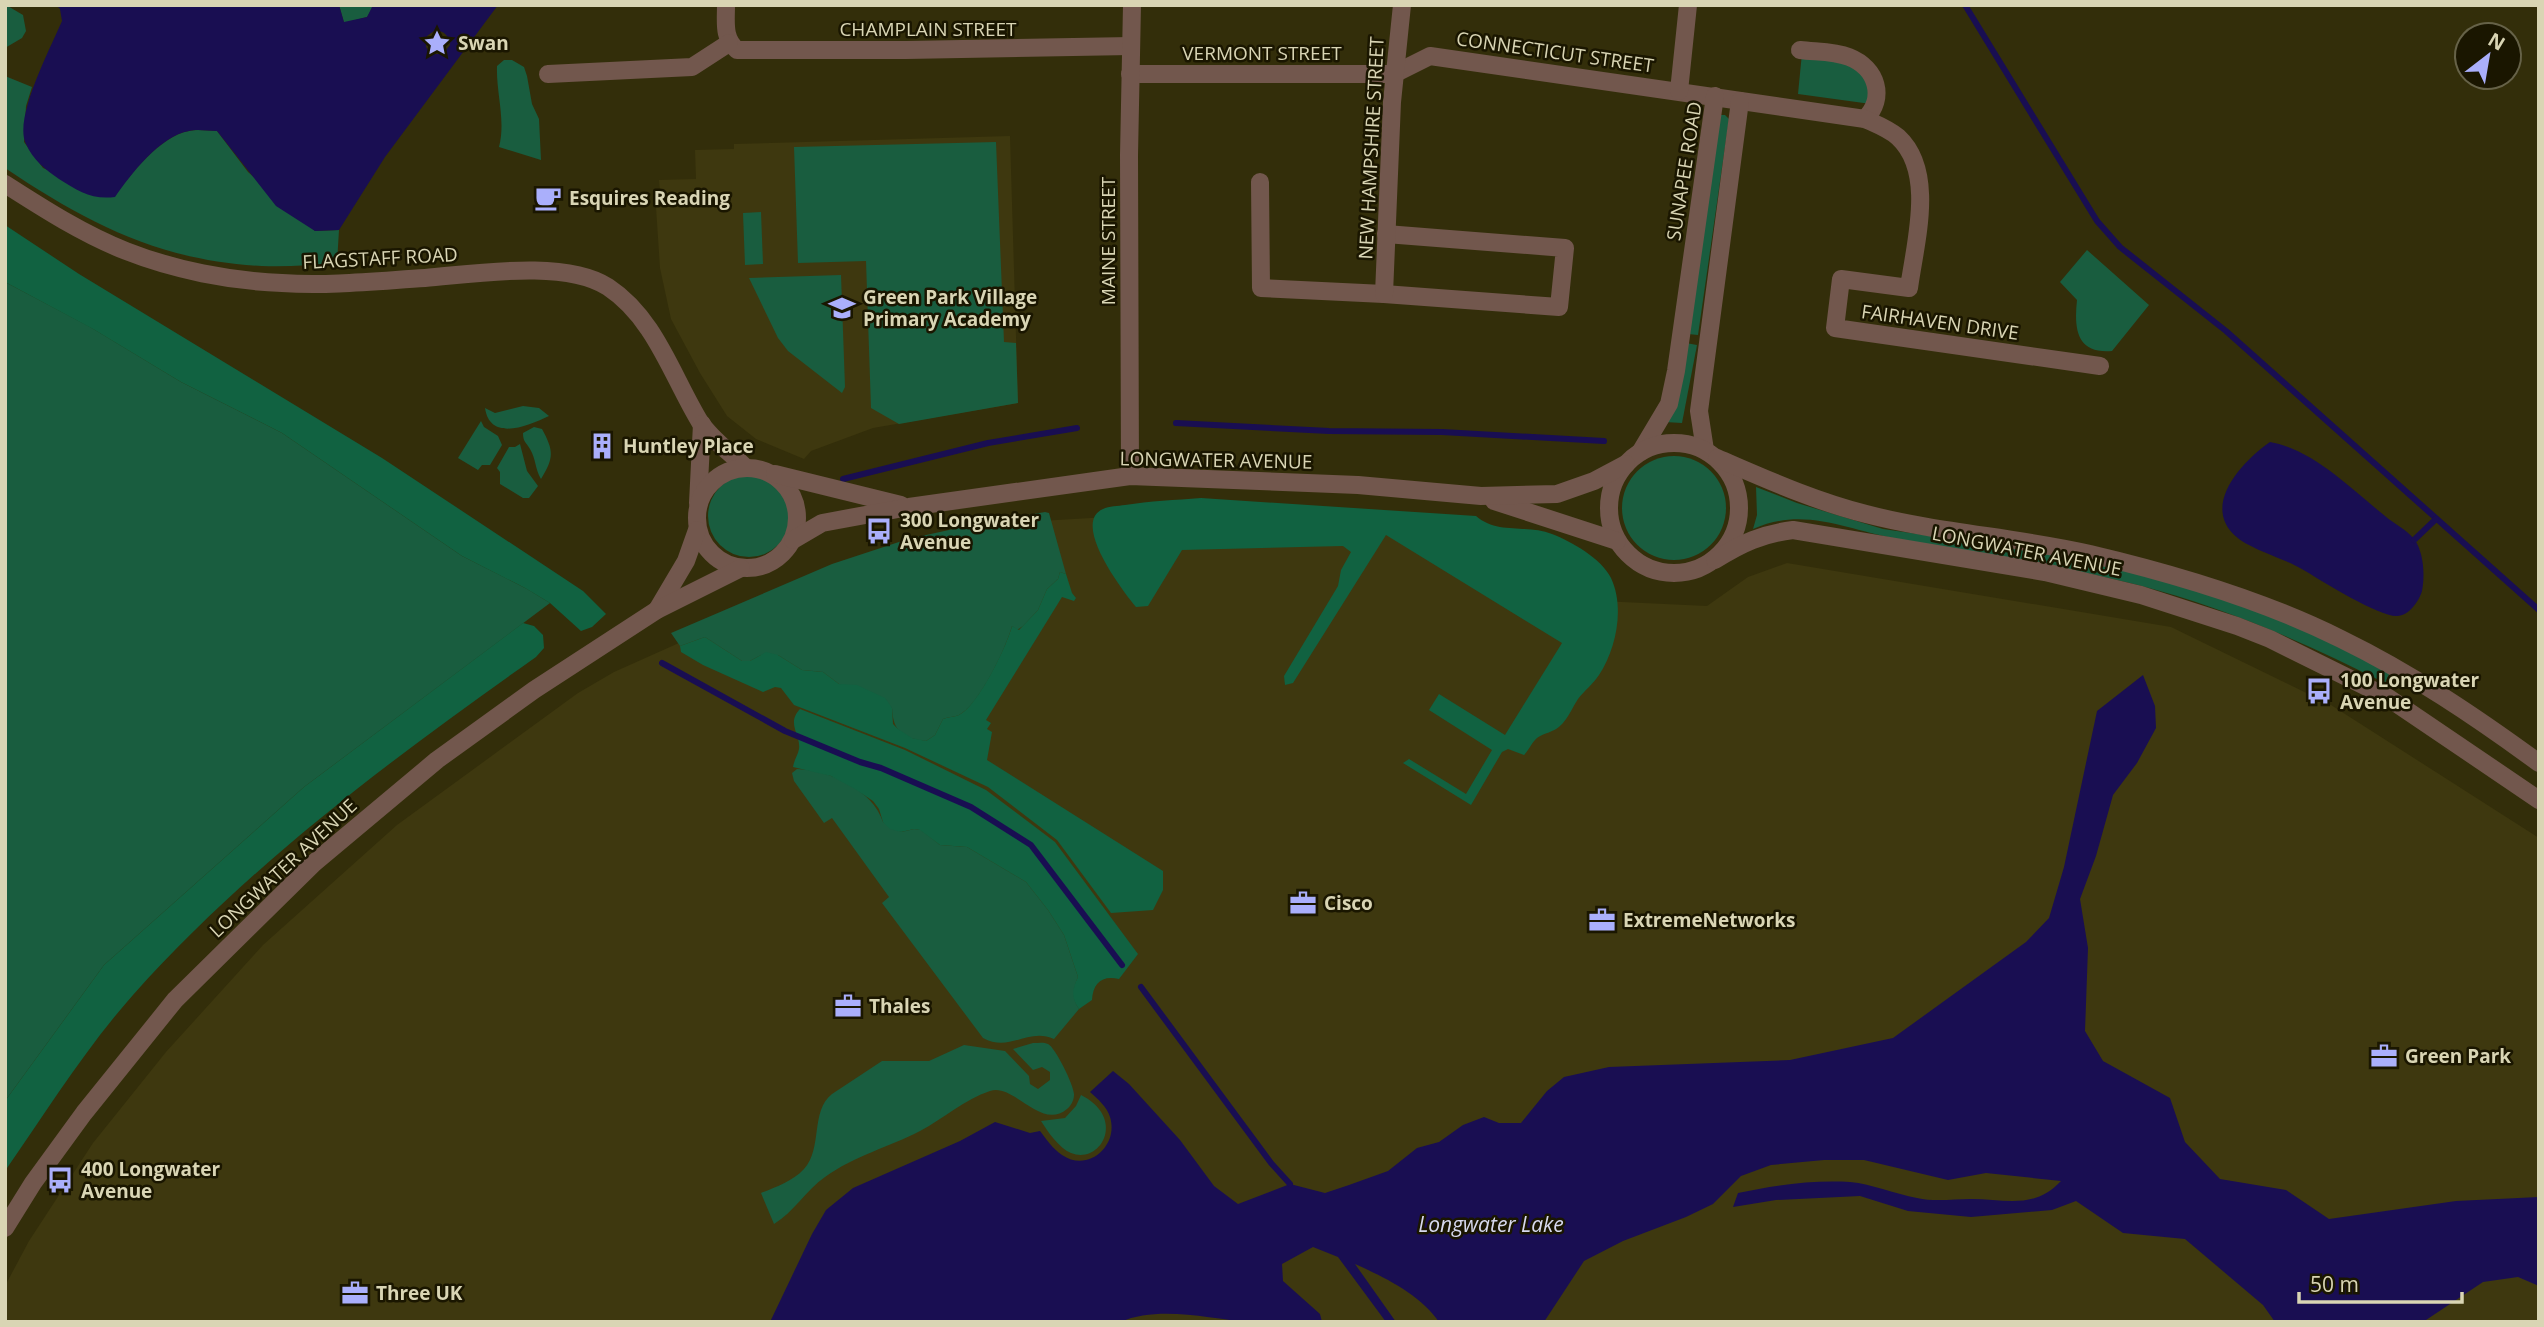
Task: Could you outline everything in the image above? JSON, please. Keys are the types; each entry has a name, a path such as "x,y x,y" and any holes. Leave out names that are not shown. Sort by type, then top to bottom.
{"street":[{"path":"548,74 692,67 729,43 726,33 726,5"},
{"name":"MAINE STREET","path":"1130,476 1132,5"},
{"name":"NEW HAMPSHIRE STREET","path":"1384,294 1394,74 1402,5"},
{"path":"1679,91 1688,5"},
{"name":"CHAMPLAIN STREET","path":"729,43 737,50 1130,46"},
{"path":"1800,50 1847,56 1865,67 1877,87 1877,100 1865,119"},
{"name":"CONNECTICUT STREET","path":"1394,74 1430,56 1715,96"},
{"name":"VERMONT STREET","path":"1130,74 1394,74"},
{"name":"SUNAPEE ROAD","path":"1641,452 1669,404 1676,371 1715,96 1740,101"},
{"path":"1711,454 1699,411 1740,101"},
{"name":"FAIRHAVEN DRIVE","path":"1740,101 1865,119 1897,135 1909,149 1917,166 1920,198 1909,288 1841,279 1835,328 2100,366"},
{"path":"1260,182 1261,288 1559,307 1565,248 1386,234"},
{"name":"FLAGSTAFF ROAD","path":"5,184 47,211 127,251 229,278 325,284 519,271 571,273 607,286 633,309 665,355 702,424 745,467"},
{"path":"698,503 706,487 716,477 731,470 745,467 772,473 784,483 794,499 798,516 793,540 783,553 770,563 757,568 741,568 722,562 704,544 698,530 698,503 702,424"},
{"path":"1689,444 1711,454 1728,471 1736,486 1740,515 1731,540 1715,560 1703,568 1690,572 1657,572 1630,557 1617,541 1609,520 1609,497 1626,464 1641,452 1658,445 1689,444"},
{"name":"LONGWATER AVENUE","path":"1711,454 1805,495 1867,515 2090,554 2167,574 2281,612 2340,638 2403,671 2539,763"},
{"name":"LONGWATER AVENUE","path":"793,540 822,523 909,507 1130,476 1358,485 1481,496 1557,494 1594,481 1626,464"},
{"name":"LONGWATER AVENUE","path":"772,473 909,507"},
{"name":"LONGWATER AVENUE","path":"1481,496 1617,541"},
{"name":"LONGWATER AVENUE","path":"657,610 686,561 698,530"},
{"name":"LONGWATER AVENUE","path":"1715,560 1745,541 1793,530 2045,572 2178,606 2270,639 2386,697 2539,800"},
{"name":"LONGWATER AVENUE","path":"5,1228 33,1183 84,1113 175,1000 314,863 437,760 534,690 657,610 741,568"}],"shaded area":[{"name":"Green Park Village Primary Academy","path":"1010,136 1018,403 873,428 811,451 804,459 756,439 727,416 671,319 660,268 655,192 660,191 659,180 696,179 695,150 734,149 734,144"},
{"name":"Green Park","path":"1155,510 1539,548 1601,601 1707,606 1748,577 1787,563 2171,627 2331,705 2539,838 2539,1322 5,1322 5,1286 29,1241 93,1143 166,1052 263,945 397,825 578,693 614,672 836,573 1040,521 1108,517"}],"green space":[{"path":"6,5 23,15 26,31 22,38 5,48"},
{"path":"339,5 373,5 373,8 367,17 344,23"},
{"path":"1802,53 1846,59 1868,77 1871,104 1798,94"},
{"path":"504,60 512,60 524,67 532,104 539,119 541,160 499,147 502,127 497,66"},
{"path":"5,76 32,87 26,106 24,142 43,168 114,197 147,157 167,140 189,131 217,131 248,172 315,231 339,230 337,263 262,266 225,263 190,256 126,236 65,206 5,168"},
{"path":"1721,115 1729,119 1698,335 1688,334 1719,118"},
{"path":"996,142 1004,342 1016,343 1018,403 899,424 871,408 866,261 798,263 794,147"},
{"path":"761,212 763,264 745,265 743,213"},
{"path":"5,225 79,274 382,458 583,591 606,614 592,627 581,631 550,603 462,556 282,433 181,382 93,329 5,282"},
{"path":"2087,250 2149,305 2112,351 2100,351 2084,344 2077,329 2077,300 2060,282"},
{"path":"841,275 845,387 842,393 788,351 778,338 749,278"},
{"path":"5,282 90,327 181,382 282,433 462,556 550,603 304,787 104,965 5,1101"},
{"path":"1686,343 1697,345 1682,423 1665,422"},
{"path":"523,406 539,408 549,416 521,427 502,428 488,419 485,408 495,413"},
{"path":"481,421 484,427 498,436 502,445 490,465 482,465 478,470 458,458"},
{"path":"534,427 542,429 551,454 541,479 523,436 523,433"},
{"path":"520,444 527,471 538,486 529,498 523,498 500,484 500,472 497,468 509,447"},
{"path":"1674,456 1694,460 1711,471 1722,488 1726,508 1722,528 1711,545 1694,556 1674,560 1654,556 1637,545 1626,528 1622,508 1626,488 1637,471 1654,460"},
{"path":"749,475 765,478 778,487 787,500 790,516 787,532 778,545 765,554 749,557 733,554 720,545 711,532 708,516 711,500 720,487 733,478"},
{"path":"1756,487 1797,503 1883,529 2063,555 2143,574 2273,615 2391,670 2385,683 2295,640 2233,615 2170,594 2108,578 1898,539 1826,522 1790,520 1772,522 1753,529 1757,515"},
{"path":"1201,498 1476,516 1494,525 1552,534 1593,557 1611,578 1618,615 1610,653 1599,675 1578,699 1560,726 1537,738 1524,755 1508,749 1502,752 1471,805 1403,763 1409,759 1466,794 1492,750 1429,710 1439,694 1505,735 1562,643 1386,535 1293,683 1285,685 1284,676 1338,586 1341,570 1351,552 1343,546 1182,550 1148,606 1136,607 1102,557 1093,528 1095,517 1103,509 1111,507"},
{"path":"1049,513 1066,574 1060,572 1058,579 1047,589 1038,610 1023,626 1017,630 1012,626 998,661 975,700 959,715 943,719 935,735 926,741 900,732 894,722 892,708 839,684 823,672 802,670 778,655 761,655 750,661 742,661 705,637 680,646 671,633 832,564 908,539"},
{"path":"1060,572 1066,574 1076,598 1074,601 1062,597 986,720 991,723 987,729 992,732 987,760 1163,871 1163,890 1153,910 1111,913 1057,840 988,787 905,748 794,705 781,688 775,687 763,692 681,652 680,646 705,637 742,661 750,661 766,652 778,655 802,670 823,672 839,684 857,685 885,698 892,708 893,724 912,738 926,741 935,735 943,719 959,715 975,700 998,661 1012,626 1019,630 1038,610 1047,589 1058,579"},
{"path":"523,623 534,626 543,635 544,648 536,657 376,774 274,857 225,901 178,947 115,1016 66,1081 5,1171 5,1101 104,965 304,787"},
{"path":"800,709 905,750 986,790 1055,842 1138,954 1119,979 1103,979 1096,985 1092,1000 1079,1009 1073,993 1078,977 1064,935 1026,882 967,847 940,845 920,830 901,832 890,829 883,822 873,801 855,789 831,776 793,767 799,749 794,719"},
{"path":"797,769 823,773 860,791 870,800 883,822 901,832 921,830 940,845 967,847 1026,882 1064,935 1078,977 1074,993 1079,1009 1054,1039 1036,1036 1002,1043 983,1038 882,903 889,897 832,818 824,823 794,781 792,773"},
{"path":"1033,1043 1048,1044 1064,1068 1074,1095 1067,1109 1057,1114 1047,1114 999,1090 990,1091 963,1104 920,1131 836,1170 818,1182 774,1224 761,1193 790,1180 804,1169 813,1151 821,1110 832,1094 882,1061 929,1061 964,1045 1005,1051 1029,1076 1030,1084 1038,1089 1050,1080 1050,1072 1042,1067 1033,1070 1013,1049"},
{"path":"1081,1095 1103,1115 1106,1127 1099,1146 1082,1155 1071,1153 1062,1147 1041,1121 1065,1118 1076,1106"}],"water":[{"path":"56,5 339,5 344,22 367,17 373,5 498,5 385,157 339,230 315,231 276,206 217,131 189,131 167,140 138,167 115,197 86,194 45,168 32,155 23,133 35,83 62,21 60,9","holes":["437,31 443,32 449,41 450,45 443,54 431,54 426,47 427,36"]},
{"path":"2270,442 2286,446 2317,462 2414,539 2422,557 2423,578 2421,595 2409,611 2397,616 2378,611 2300,568 2249,545 2233,533 2224,520 2226,492 2245,464"},
{"name":"Longwater Lake","path":"2143,675 2155,706 2156,728 2137,763 2113,795 2096,856 2080,899 2088,948 2085,1031 2103,1061 2170,1098 2185,1142 2220,1179 2286,1190 2329,1219 2456,1201 2539,1197 2539,1286 2518,1277 2483,1282 2423,1322 2275,1322 2263,1305 2185,1239 2123,1233 2076,1201 2052,1210 1971,1217 1908,1211 1860,1196 1776,1200 1733,1207 1738,1193 1808,1182 1858,1183 1930,1200 2019,1201 2040,1196 2061,1181 1986,1173 1948,1180 1864,1160 1824,1160 1771,1165 1741,1176 1713,1204 1623,1241 1584,1261 1544,1322 1439,1322 1412,1295 1355,1264 1396,1322 1386,1322 1338,1257 1313,1247 1282,1264 1283,1281 1320,1314 1322,1322 1250,1322 1185,1314 1151,1314 1120,1322 770,1322 826,1210 853,1188 960,1141 995,1122 1030,1133 1040,1131 1062,1155 1072,1160 1091,1159 1106,1147 1112,1128 1107,1110 1090,1092 1113,1071 1129,1084 1180,1140 1214,1186 1238,1204 1290,1184 1325,1193 1349,1185 1388,1171 1417,1148 1439,1142 1463,1125 1484,1117 1499,1123 1521,1123 1547,1091 1564,1077 1609,1067 1790,1060 1893,1038 2026,942 2049,918 2064,867 2097,711"}],"waterway":[{"path":"1965,5 2097,221 2120,247 2226,331 2539,610"},
{"path":"1176,423 1329,431 1442,432 1604,441"},
{"path":"843,479 988,443 1077,428"},
{"path":"2414,540 2436,519"},
{"path":"662,663 785,731 971,807 1031,845 1122,965"},
{"path":"1141,987 1271,1163 1290,1184"}],"place":[{"name":"Swan","path":"437,43"},
{"name":"Esquires Reading","path":"548,198"},
{"name":"Green Park Village Primary Academy","path":"842,308"},
{"name":"Huntley Place","path":"602,446"},
{"name":"300 Longwater Avenue","path":"879,531"},
{"name":"100 Longwater Avenue","path":"2319,691"},
{"name":"Cisco","path":"1303,903"},
{"name":"ExtremeNetworks","path":"1602,920"},
{"name":"Thales","path":"848,1006"},
{"name":"Green Park","path":"2384,1056"},
{"name":"400 Longwater Avenue","path":"60,1180"},
{"name":"Three UK","path":"355,1293"}]}
